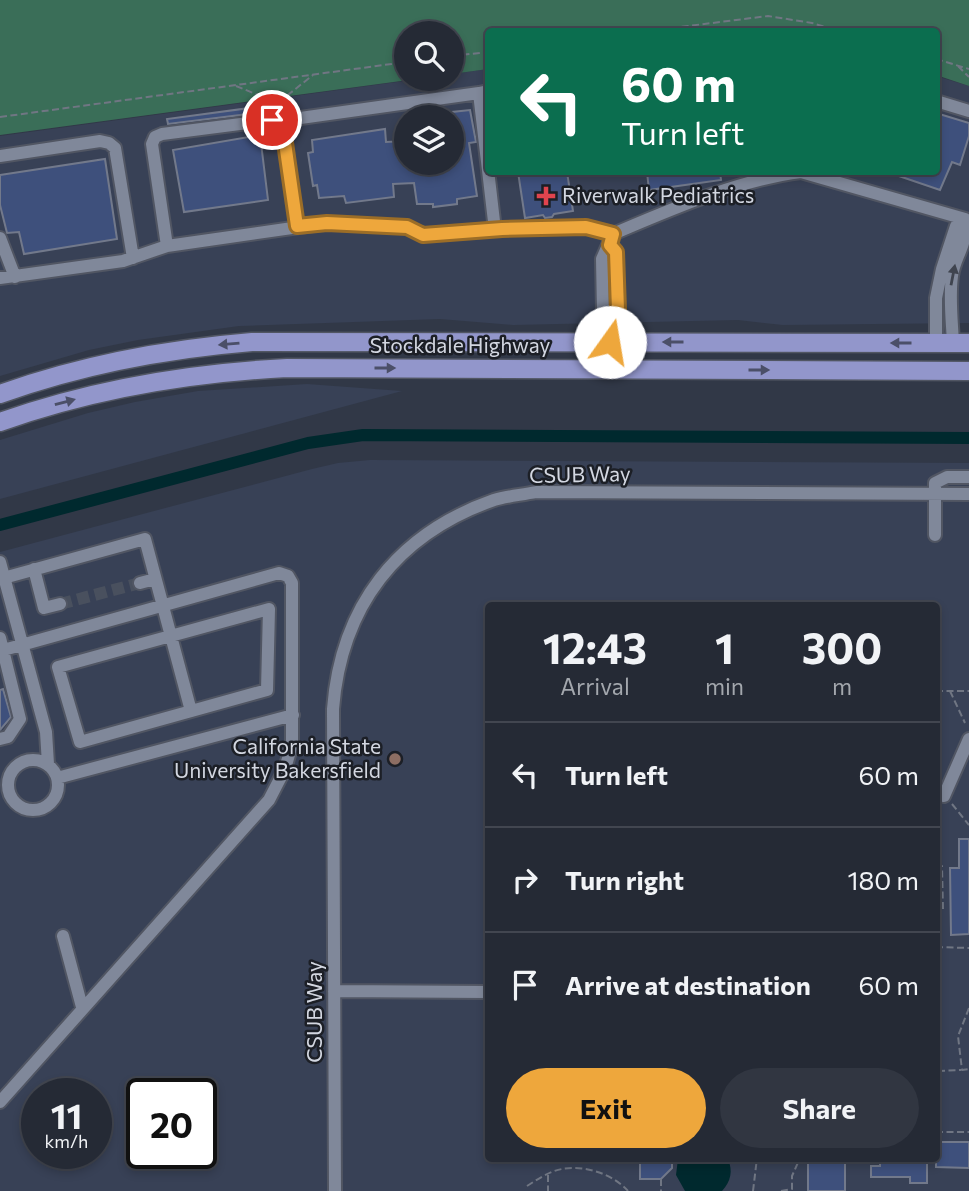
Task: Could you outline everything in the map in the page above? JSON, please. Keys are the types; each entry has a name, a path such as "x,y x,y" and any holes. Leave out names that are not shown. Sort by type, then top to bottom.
{"main road":[{"name":"Stockdale Highway","path":"0,394 113,362 241,342 953,343"},
{"name":"Stockdale Highway","path":"0,422 67,401 143,384 215,373 287,368 969,370"}],"street":[{"path":"167,246 152,144 155,137 484,92"},
{"path":"940,102 969,111"},
{"path":"279,121 283,129 297,226"},
{"path":"0,156 100,141 115,148 133,258"},
{"path":"491,175 495,230"},
{"path":"610,342 610,318 603,311 602,259 612,239 675,208 777,175"},
{"path":"811,175 965,219 963,228 966,237 952,274 950,304 953,343"},
{"path":"0,278 133,258 167,246 327,223 407,227 423,235 586,227 612,239"},
{"path":"0,238 15,277"},
{"path":"935,535 935,483 940,479 969,477"},
{"name":"CSUB Way","path":"335,1191 335,684 342,652 360,607 377,580 414,542 438,526 496,499 536,492 969,494"},
{"path":"2,578 145,539 191,711"},
{"path":"0,562 2,578 46,732 48,764 57,778 57,794 46,806 30,810 15,803 10,796 8,780 16,766 32,760 48,764"},
{"path":"34,569 44,608 60,604"},
{"path":"0,739 8,737 20,719 1,647 22,645 279,573 288,576 292,583 292,744 285,769 269,800 3,1094"},
{"path":"140,583 155,579"},
{"path":"269,609 267,690 191,711 80,743 58,667 269,609"},
{"path":"57,778 293,715"},
{"path":"944,796 969,740"},
{"path":"63,936 82,1007"},
{"path":"334,991 485,992"}],"path":[{"path":"675,28 768,16 829,28"},
{"path":"464,55 485,52"},
{"path":"940,60 969,69"},
{"path":"0,117 394,64"},
{"path":"958,65 969,76"},
{"path":"278,103 313,75"},
{"path":"235,85 278,103"},
{"path":"278,103 279,121"},
{"path":"940,691 969,691"},
{"path":"950,691 965,723"},
{"path":"944,796 969,825"},
{"path":"940,866 943,866 943,909 940,909"},
{"path":"940,947 969,947"},
{"path":"962,1070 958,1037 969,1008"},
{"path":"940,1071 969,1069"},
{"path":"940,1132 969,1132"},
{"path":"754,1191 757,1162"},
{"path":"781,1191 792,1189 792,1177 798,1162"},
{"path":"527,1186 562,1169 599,1172 622,1184 628,1191"},
{"path":"548,1174 548,1191"},
{"path":"661,1180 661,1191"}],"shaded area":[{"path":"485,69 485,175 940,175 940,77 969,86 969,323 783,325 738,320 513,325 440,319 239,326 138,340 89,350 0,376 0,136 394,82 394,91 464,91 464,72"},
{"path":"307,384 402,391 0,499 0,440 88,413 135,402 198,391"},
{"path":"370,460 969,463 969,1191 0,1191 0,552 312,469"},
{"path":"678,1162 729,1162 731,1172 722,1191 685,1191 676,1175"}],"green space":[{"path":"0,0 969,0 969,86 940,76 940,28 485,28 485,69 464,72 464,21 394,21 394,82 0,135"}],"building":[{"path":"257,107 257,113 168,124 167,119"},
{"path":"470,110 476,142 469,143 477,196 457,199 457,204 433,207 433,204 417,204 414,183 393,184 394,197 346,203 344,196 319,198 317,185 313,186 308,153 313,152 312,140 385,129 386,142 394,142 394,175 464,175 464,111"},
{"path":"940,114 969,123 969,136 960,165 952,162 940,190 896,175 940,175"},
{"path":"260,135 268,200 184,212 173,150"},
{"path":"105,159 117,239 24,254 19,232 7,233 0,205 0,175"},
{"name":"Riverwalk Pediatrics","path":"518,175 567,175 573,211 554,214 552,217 545,218 543,215 525,218"},
{"path":"647,175 720,175 721,180 649,190"},
{"path":"3,689 11,717 0,730 0,690"},
{"path":"959,839 969,839 969,934 951,935 950,868 959,868"},
{"path":"940,1142 969,1142 969,1168 936,1167 936,1162 940,1162"},
{"path":"640,1162 672,1162 672,1168 661,1179 640,1179"},
{"path":"808,1162 845,1162 845,1191 808,1191"},
{"path":"880,1162 927,1162 927,1183 910,1183 910,1177 871,1177 871,1166 880,1166"}],"waterway":[{"path":"0,525 308,443 363,435 969,438"}],"tunnel":[{"path":"60,604 140,583"}],"place":[{"name":"Riverwalk Pediatrics","path":"546,196"},
{"name":"California State University Bakersfield","path":"395,759"}],"route":[{"path":"272,120 279,121 283,129 297,226 327,223 407,227 423,235 502,229 586,227 613,234 610,245 616,252 618,310 610,318 610,342"}]}
